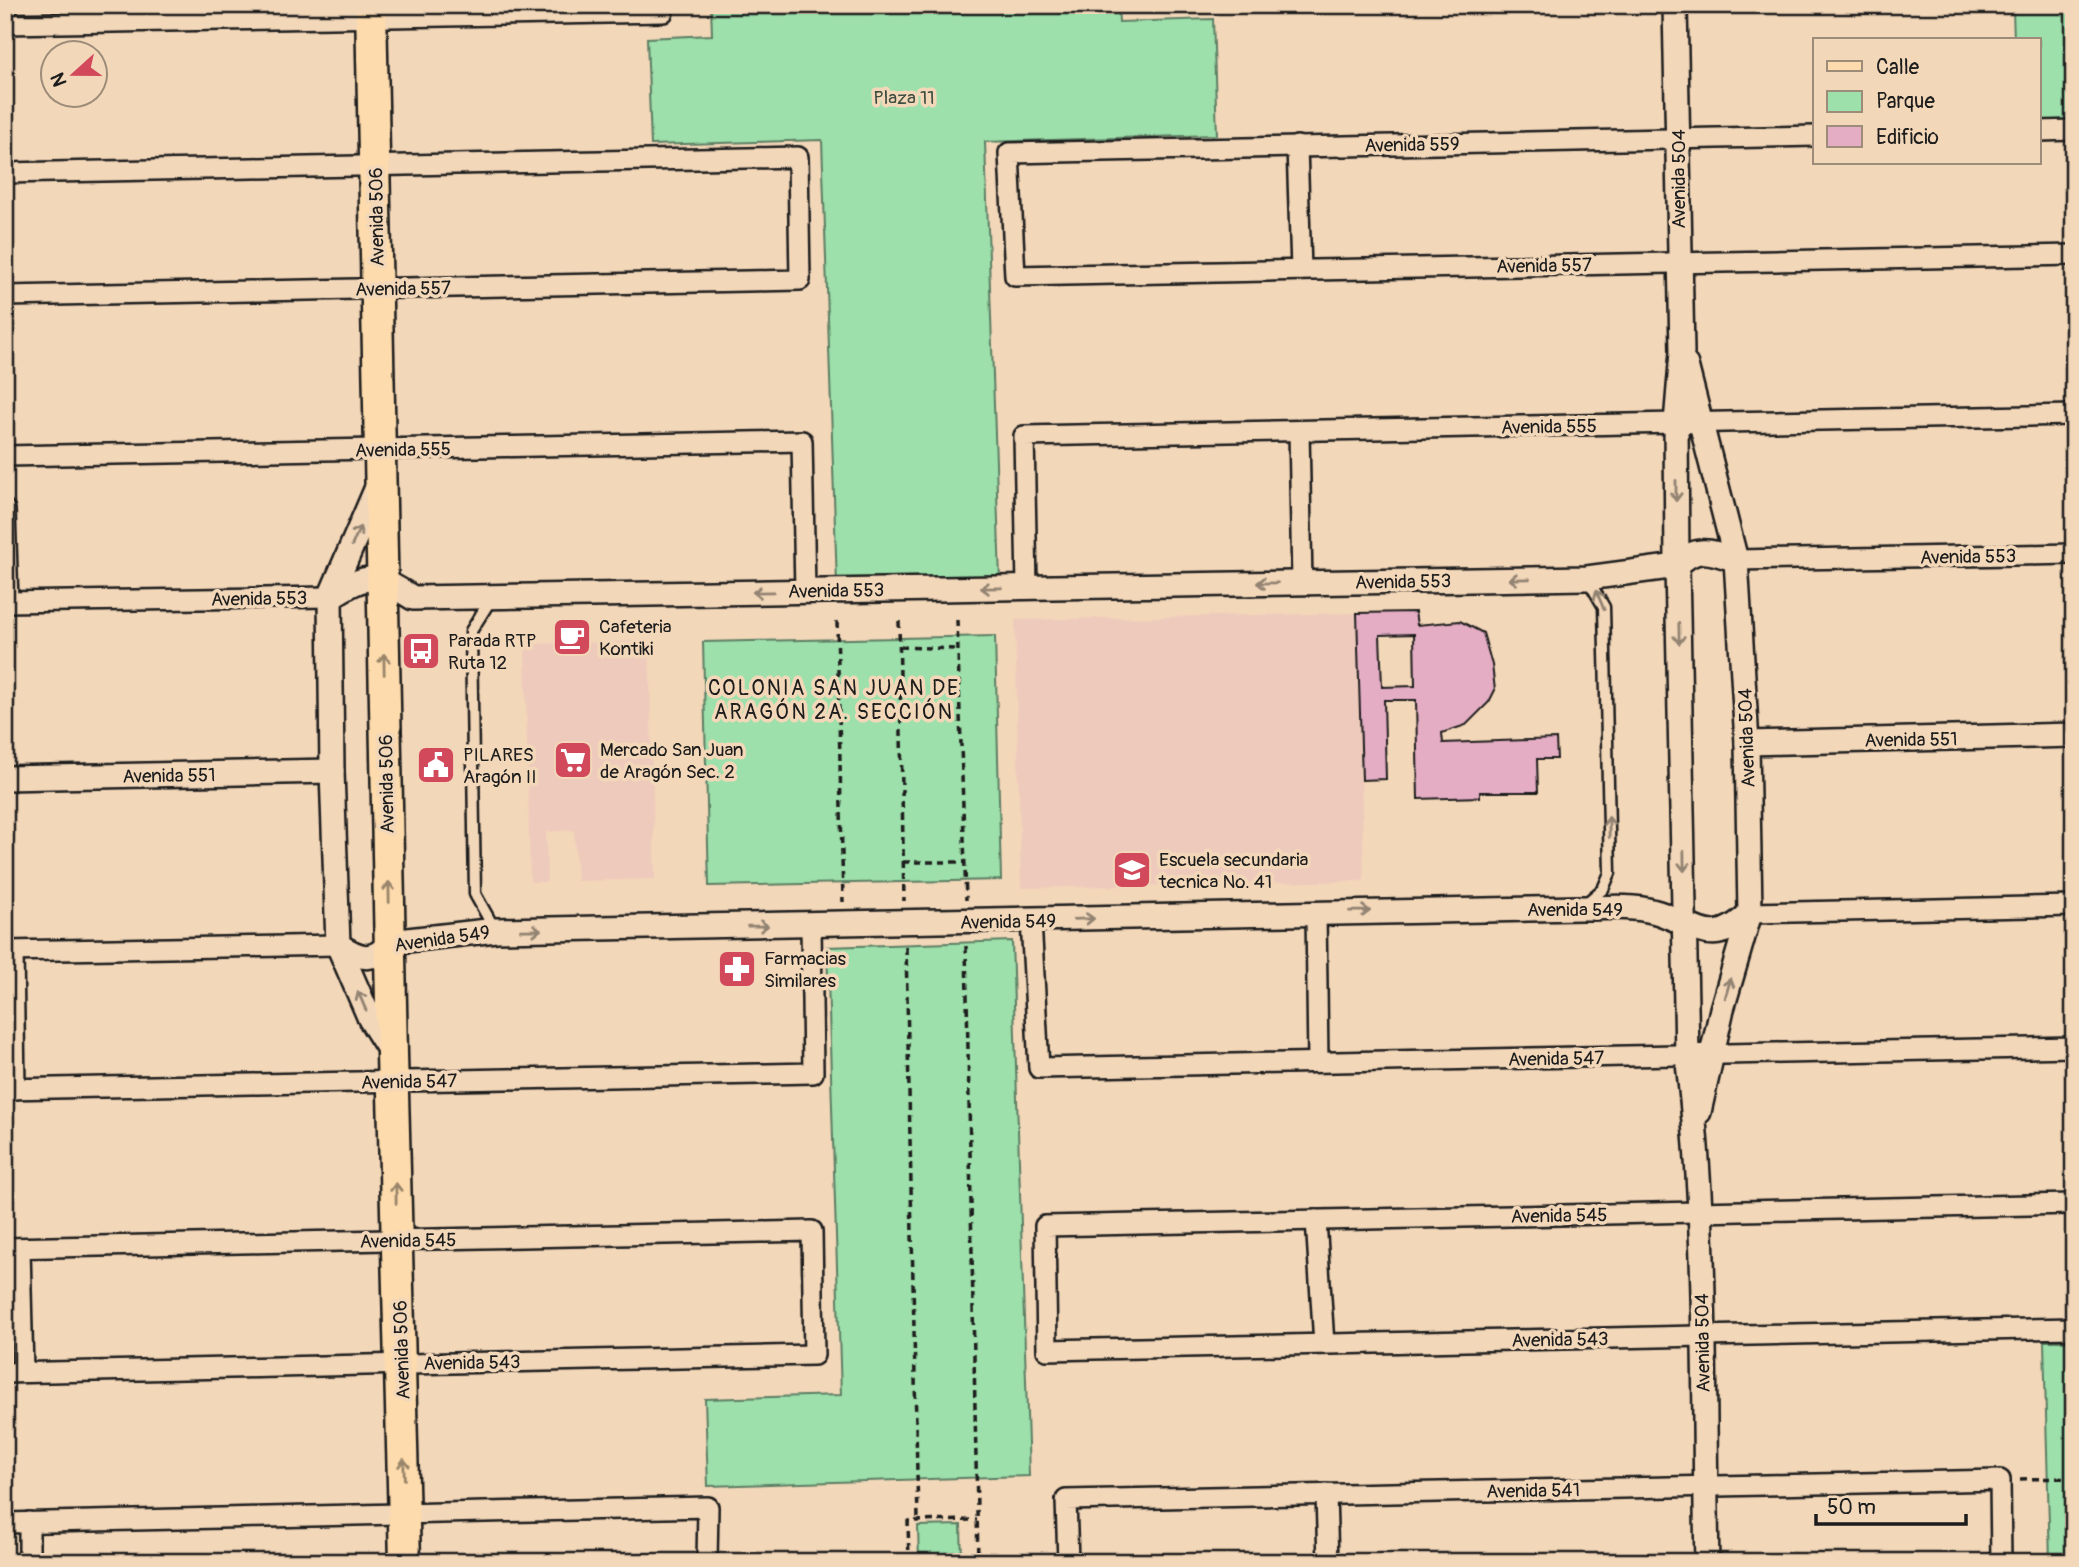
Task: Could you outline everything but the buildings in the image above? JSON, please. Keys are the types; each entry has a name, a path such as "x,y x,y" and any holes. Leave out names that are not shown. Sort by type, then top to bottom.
{"main road":[{"name":"Avenida 506","path":"371,12 405,1562"}],"street":[{"name":"Avenida 504","path":"1675,5 1682,352 1676,423 1677,565 1687,1055 1696,1124 1700,1212 1707,1562"},
{"path":"5,24 371,12 663,9"},
{"path":"2040,131 2074,130"},
{"name":"Avenida 559","path":"1015,276 1009,153 1813,136"},
{"path":"1297,146 1301,270"},
{"name":"Avenida 557","path":"5,296 800,280 798,157 375,166"},
{"path":"5,173 375,166"},
{"name":"Avenida 557","path":"1015,276 2074,255"},
{"name":"Avenida 504","path":"1682,352 1703,423 1736,560 1748,743 1750,913 1722,1009 1696,1124"},
{"name":"Avenida 555","path":"1027,587 1024,436 2074,415"},
{"path":"1299,431 1302,583"},
{"name":"Avenida 555","path":"5,456 382,462 802,440 805,591"},
{"path":"382,462 330,597 332,771 338,945 393,1068"},
{"path":"5,510 7,602"},
{"name":"Avenida 553","path":"7,602 330,597 361,578 382,579 413,598 1587,578 1677,565 1689,555 1704,550 1736,560 2074,554"},
{"name":"Avenida 551","path":"1748,743 2074,735"},
{"name":"Avenida 551","path":"5,778 332,771"},
{"path":"1750,913 2074,906"},
{"name":"Avenida 549","path":"338,945 356,956 371,958 382,952 390,942 496,930 1581,908 1651,910 1685,926 1716,934 1736,927 1750,913"},
{"path":"1316,912 1318,1062"},
{"name":"Avenida 547","path":"1031,920 1039,1068 2074,1047"},
{"name":"Avenida 547","path":"10,1089 393,1068 813,1073 811,925"},
{"path":"10,1089 9,951 338,945"},
{"name":"Avenida 545","path":"1047,1350 1045,1226 2074,1204"},
{"path":"1316,1220 1324,1344"},
{"name":"Avenida 545","path":"13,1248 812,1231 814,1355"},
{"path":"13,1248 14,1372"},
{"name":"Avenida 543","path":"1047,1350 2074,1328"},
{"name":"Avenida 543","path":"14,1372 814,1355"},
{"path":"2000,1480 2001,1562"},
{"name":"Avenida 541","path":"1068,1562 1066,1500 2000,1480"},
{"path":"1326,1494 1328,1562"},
{"path":"5,1522 708,1507 708,1562"},
{"path":"29,1522 29,1562"}],"lane":[{"path":"1581,908 1603,889 1610,873 1604,607 1587,578"},
{"path":"493,596 471,631 475,894 496,930"}],"path":[{"path":"957,620 966,902"},
{"path":"837,621 844,904"},
{"path":"899,621 904,903"},
{"path":"900,647 958,649"},
{"path":"903,862 965,862"},
{"path":"966,946 978,1562"},
{"path":"906,947 918,1521"},
{"path":"2000,1480 2074,1478"},
{"path":"909,1562 908,1521 978,1520"}],"shaded area":[{"path":"1357,613 1364,881 1021,888 1015,620"},
{"path":"649,641 655,879 577,881 574,830 546,832 547,882 530,882 525,644"}],"green space":[{"name":"Plaza 11","path":"711,5 1118,5 1119,22 1213,19 1217,135 985,142 1000,580 837,585 822,140 651,145 647,38 712,35"},
{"path":"2074,9 2074,123 2040,123 2040,38 2014,38 2013,10"},
{"path":"995,636 1001,880 709,886 703,642"},
{"path":"1012,941 1029,1476 708,1486 705,1399 841,1395 827,947"},
{"path":"2044,1341 2074,1341 2074,1562 2050,1562"},
{"path":"961,1525 962,1562 919,1562 918,1526"}],"place":[{"name":"Cafeteria Kontiki","path":"572,637"},
{"name":"Parada RTP Ruta 12","path":"421,651"},
{"name":"Mercado San Juan de Aragón Sec. 2","path":"573,760"},
{"name":"PILARES Aragón II","path":"436,765"},
{"name":"Escuela secundaria tecnica No. 41","path":"1132,870"},
{"name":"Farmacias Similares","path":"737,969"}],"district":[{"name":"COLONIA SAN JUAN DE ARAGÓN 2A. SECCIÓN","path":"834,700"}]}
